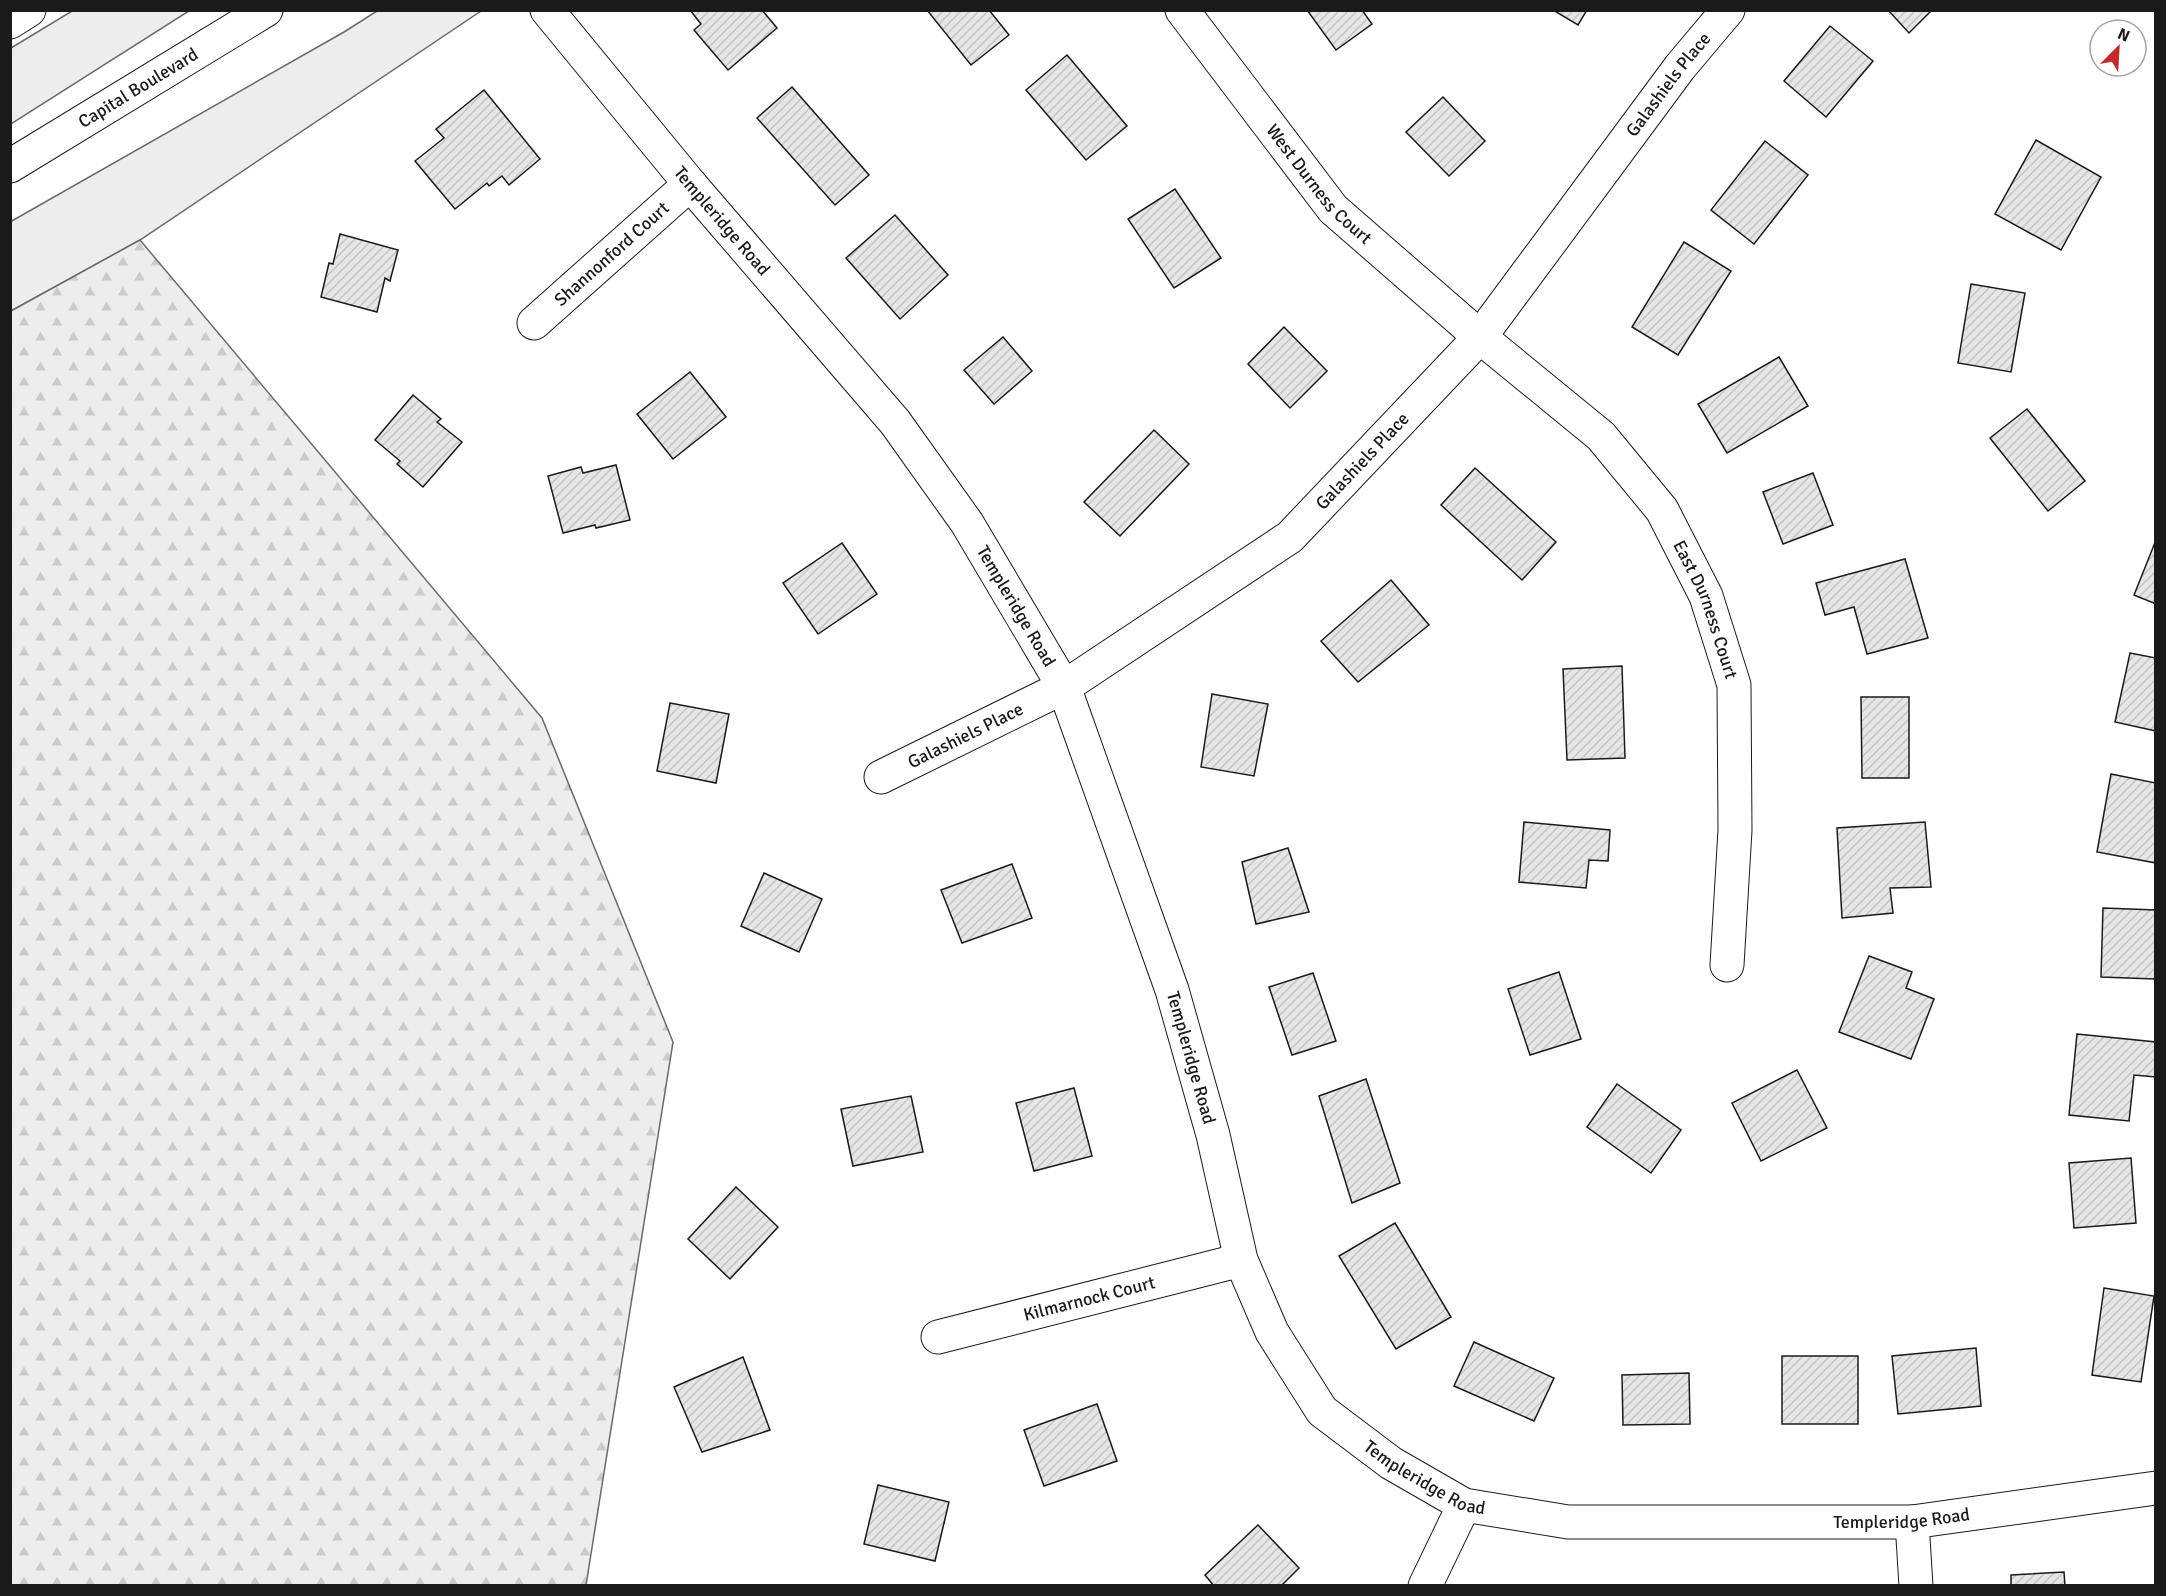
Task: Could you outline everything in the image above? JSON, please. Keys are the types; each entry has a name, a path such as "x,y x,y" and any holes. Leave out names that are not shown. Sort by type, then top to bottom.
{"main road":[{"path":"10,22 29,10"},
{"name":"Capital Boulevard","path":"10,166 266,10"},
{"name":"Templeridge Road","path":"547,10 690,184 895,422 967,523 1064,687 1172,990 1213,1135 1241,1260 1272,1332 1322,1411 1391,1463 1464,1505 1568,1522 1912,1522 2156,1488"},
{"name":"West Durness Court","path":"1182,10 1333,209 1480,337"},
{"name":"Galashiels Place","path":"881,777 1064,687 1290,537 1480,337 1680,67 1728,10"},
{"name":"Shannonford Court","path":"534,323 690,184"},
{"name":"East Durness Court","path":"1480,337 1601,436 1662,510 1706,596 1734,685 1736,830 1727,965"},
{"name":"Kilmarnock Court","path":"938,1337 1241,1260"},
{"path":"1425,1586 1464,1505"},
{"path":"1912,1522 1916,1586"}],"shaded area":[{"path":"72,11 189,11 11,124 11,48"},
{"path":"377,11 481,11 140,240 11,311 10,222"}],"green space":[{"path":"140,240 542,718 673,1042 586,1585 11,1585 11,311"}],"building":[{"path":"690,10 762,10 777,28 728,70 694,30 701,24"},
{"path":"927,10 989,10 1009,35 971,65"},
{"path":"1307,10 1362,10 1372,24 1336,50"},
{"path":"1553,10 1587,10 1578,25"},
{"path":"1888,10 1932,10 1909,33"},
{"path":"1830,26 1873,61 1826,117 1784,81"},
{"path":"1067,55 1127,126 1086,160 1026,90"},
{"path":"792,87 869,175 835,205 757,118"},
{"path":"484,90 540,159 509,185 502,176 489,186 487,183 455,209 415,161 444,138 436,129"},
{"path":"1443,97 1485,141 1449,176 1406,132"},
{"path":"2036,140 2101,177 2061,250 1995,214"},
{"path":"1765,141 1808,175 1754,244 1711,210"},
{"path":"1175,189 1221,258 1174,288 1128,219"},
{"path":"895,215 948,275 900,319 846,258"},
{"path":"340,234 398,250 390,281 385,278 377,312 321,297 329,263 333,264"},
{"path":"1684,242 1731,271 1678,355 1632,327"},
{"path":"1971,284 2025,293 2011,372 1958,363"},
{"path":"1284,327 1327,371 1290,408 1248,364"},
{"path":"1003,337 1032,371 994,404 964,370"},
{"path":"1779,357 1808,406 1727,453 1698,404"},
{"path":"690,372 726,417 673,459 637,414"},
{"path":"413,395 441,419 437,422 462,442 423,487 397,464 400,461 375,440"},
{"path":"2027,409 2085,481 2048,511 1990,438"},
{"path":"1154,430 1189,464 1120,536 1084,502"},
{"path":"616,465 630,520 563,533 548,476 581,467 583,473"},
{"path":"1475,468 1556,542 1522,580 1441,505"},
{"path":"1813,473 1833,525 1783,544 1763,492"},
{"path":"2156,540 2156,604 2134,595"},
{"path":"842,543 877,594 818,634 783,583"},
{"path":"1905,559 1928,638 1867,654 1854,607 1825,615 1816,583"},
{"path":"1391,580 1429,625 1358,682 1321,641"},
{"path":"2130,653 2156,658 2156,731 2115,722"},
{"path":"1622,666 1625,758 1567,760 1563,669"},
{"path":"1212,694 1268,704 1254,776 1201,767"},
{"path":"1861,697 1909,697 1909,778 1862,778"},
{"path":"670,703 729,714 716,783 657,771"},
{"path":"2111,774 2156,783 2156,863 2097,852"},
{"path":"1524,822 1610,830 1608,861 1589,860 1586,888 1519,882"},
{"path":"1925,822 1931,887 1890,888 1893,913 1842,918 1837,828"},
{"path":"1288,848 1309,912 1256,924 1242,862"},
{"path":"1012,864 1032,918 962,943 941,890"},
{"path":"764,873 822,899 799,952 741,926"},
{"path":"2103,908 2156,910 2155,979 2101,977"},
{"path":"1869,956 1912,972 1906,988 1934,999 1911,1059 1839,1032"},
{"path":"1559,972 1581,1039 1530,1055 1508,989"},
{"path":"1313,973 1336,1041 1292,1055 1269,987"},
{"path":"2077,1034 2156,1042 2156,1077 2134,1075 2129,1121 2069,1115"},
{"path":"1797,1070 1827,1128 1761,1161 1732,1103"},
{"path":"1366,1079 1400,1183 1352,1203 1319,1096"},
{"path":"1617,1084 1681,1130 1651,1173 1587,1127"},
{"path":"1074,1088 1092,1156 1034,1171 1016,1103"},
{"path":"911,1096 923,1152 853,1166 841,1109"},
{"path":"2131,1158 2136,1223 2074,1228 2069,1163"},
{"path":"736,1187 778,1227 730,1279 688,1239"},
{"path":"1395,1223 1451,1317 1396,1349 1339,1256"},
{"path":"2104,1288 2154,1296 2141,1382 2092,1375"},
{"path":"1474,1342 1554,1378 1534,1421 1454,1386"},
{"path":"1976,1348 1981,1406 1898,1414 1892,1356"},
{"path":"1782,1356 1858,1356 1858,1424 1782,1424"},
{"path":"743,1357 770,1430 702,1452 674,1387"},
{"path":"1689,1373 1690,1424 1623,1425 1622,1375"},
{"path":"1097,1404 1117,1461 1044,1486 1024,1430"},
{"path":"878,1485 949,1502 935,1561 864,1544"},
{"path":"1258,1525 1299,1568 1281,1586 1214,1586 1205,1575"},
{"path":"2064,1572 2065,1586 2011,1586 2011,1575"}]}
